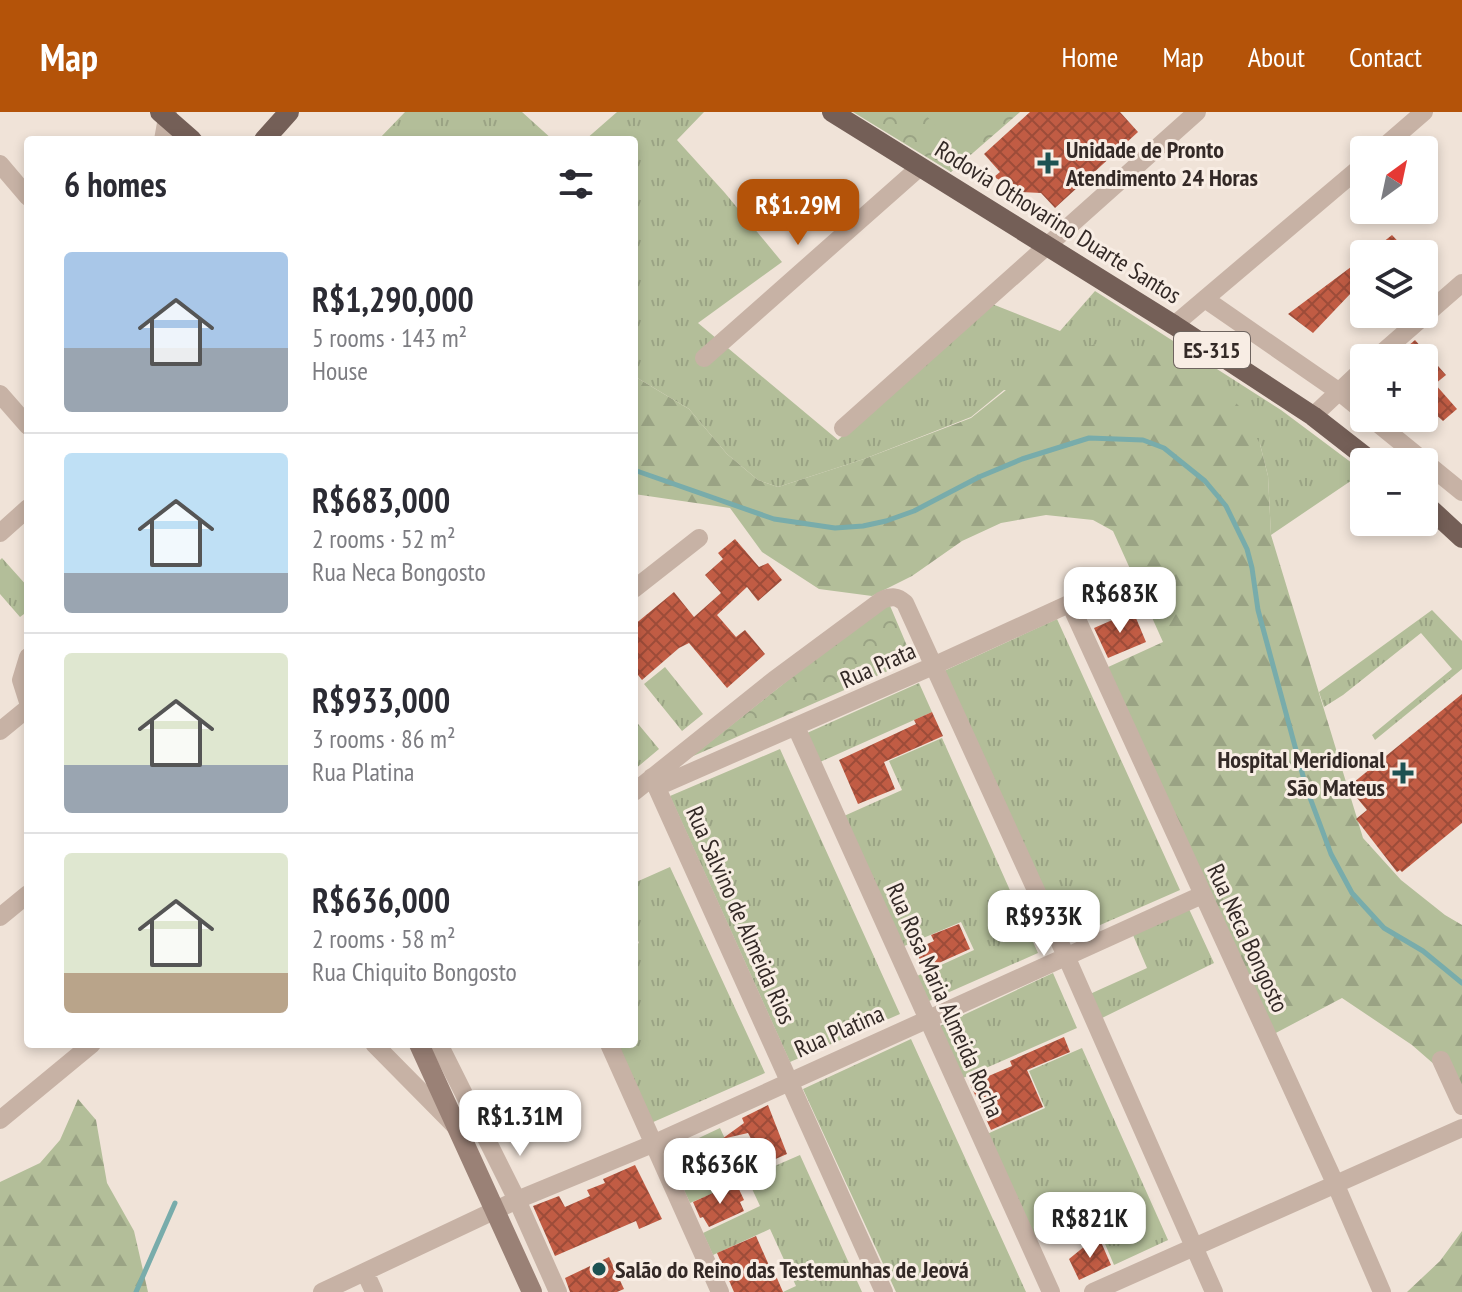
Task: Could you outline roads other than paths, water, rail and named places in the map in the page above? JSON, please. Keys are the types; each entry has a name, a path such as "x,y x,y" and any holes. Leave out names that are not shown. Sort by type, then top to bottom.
{"main road":[{"path":"268,136 289,112"},
{"name":"Rodovia Othovarino Duarte Santos","path":"832,112 1174,325 1313,416 1354,448"},
{"path":"165,121 186,136"},
{"path":"1438,516 1462,538"}],"street":[{"path":"1396,136 1424,112"},
{"path":"843,428 1189,114"},
{"path":"0,164 24,192"},
{"path":"704,358 920,167"},
{"path":"1174,325 1350,176"},
{"path":"1392,344 1462,283"},
{"path":"1205,299 1350,401"},
{"path":"1313,416 1350,380"},
{"path":"0,394 24,421"},
{"path":"1388,432 1461,491 1438,504"},
{"path":"0,533 24,512"},
{"path":"638,586 699,538"},
{"name":"Rua Prata","path":"654,782 796,727 1117,582"},
{"path":"638,790 654,782 774,680 890,597 905,603 1066,956 1214,1292"},
{"name":"Rua Neca Bongosto","path":"1070,604 1382,1292"},
{"path":"24,670 21,680 24,689"},
{"path":"0,731 24,711"},
{"name":"Rua Rosa Maria Almeida Rocha","path":"796,727 1051,1292"},
{"name":"Rua Salvino de Almeida Rios","path":"654,782 884,1292"},
{"name":"Rua Platina","path":"322,1292 517,1200 655,1143 1202,895"},
{"path":"0,917 24,897"},
{"path":"0,1120 87,1048"},
{"path":"378,1048 458,1129"},
{"path":"421,1048 532,1292"},
{"path":"441,1048 517,1200 558,1292"},
{"path":"611,1048 720,1292"},
{"path":"1441,1060 1462,1106"},
{"path":"1093,1292 1462,1128"},
{"path":"365,1272 374,1292"}],"waterway":[{"path":"638,471 774,519 835,528 886,521 914,511 979,477 1022,459 1089,438 1143,440 1164,448 1205,481 1226,506 1247,549 1258,610 1306,787 1331,854 1352,893 1384,928 1423,951 1462,983"},
{"path":"136,1292 175,1203"}],"place":[{"name":"Unidade de Pronto Atendimento 24 Horas","path":"1048,163"},
{"name":"Hospital Meridional São Mateus","path":"1403,773"},
{"name":"Salão do Reino das Testemunhas de Jeová","path":"599,1269"}]}
